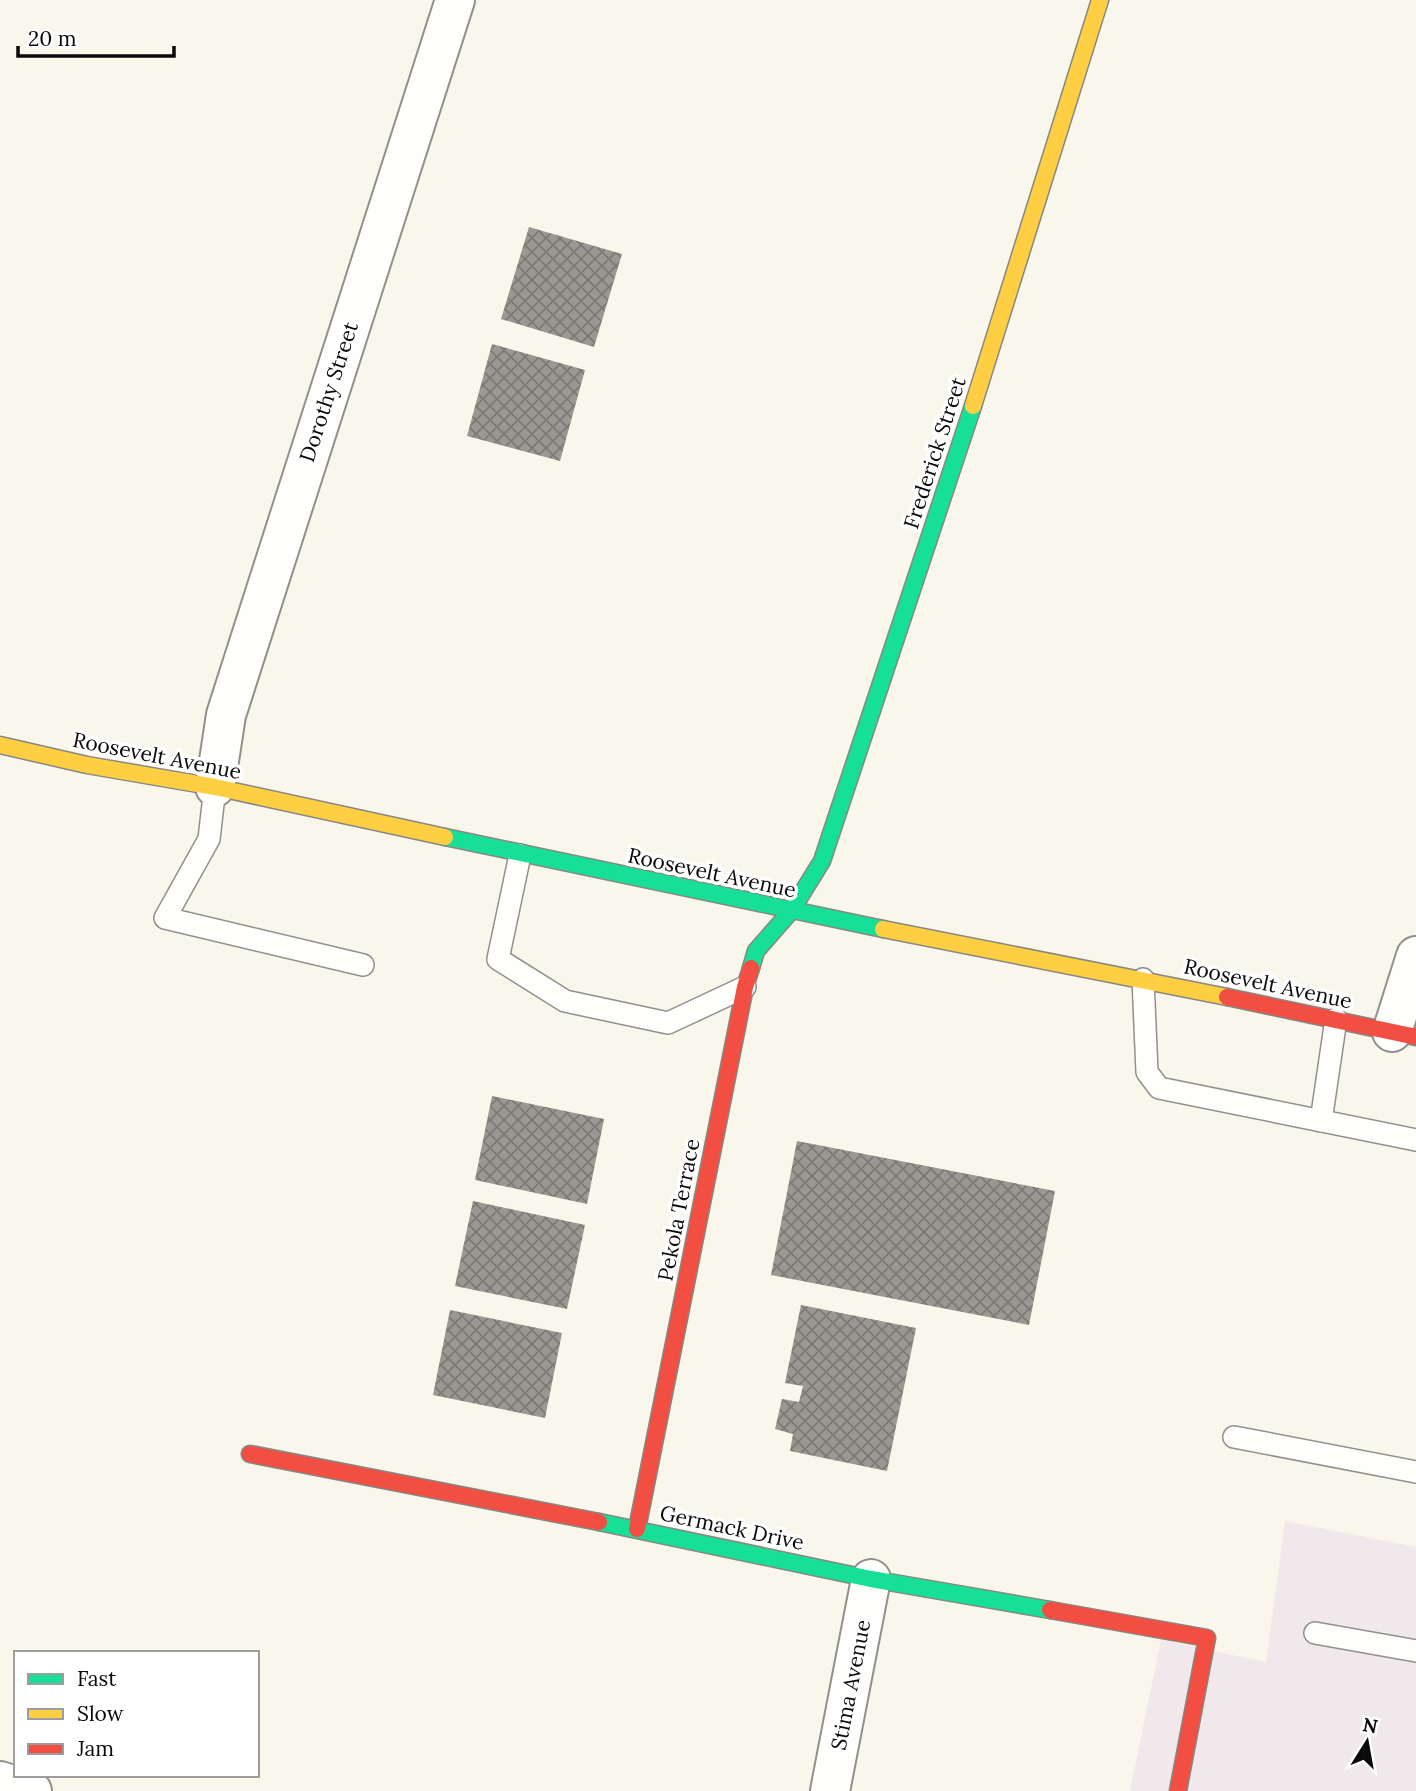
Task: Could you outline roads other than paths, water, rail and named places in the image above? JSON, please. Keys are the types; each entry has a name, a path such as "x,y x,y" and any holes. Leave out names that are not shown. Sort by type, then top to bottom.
{"street":[{"name":"Dorothy Street","path":"215,787 226,715 455,0"},
{"name":"Frederick Street","path":"791,911 822,861 982,380 1100,0"},
{"name":"Roosevelt Avenue","path":"0,745 87,765 215,787 520,855 791,911 1143,979 1404,1034"},
{"name":"Pekola Terrace","path":"636,1529 745,987 755,951 791,911"},
{"path":"1404,1034 1416,956"},
{"name":"Germack Drive","path":"250,1454 636,1529 871,1579 1207,1638 1178,1791"},
{"name":"Stima Avenue","path":"830,1791 871,1579"},
{"path":"0,1781 32,1791"}],"lane":[{"path":"215,787 209,839 165,918 363,965"},
{"path":"520,855 498,959 565,1001 668,1023 745,987"},
{"path":"1143,979 1147,1072 1159,1088 1416,1140"},
{"path":"1321,1121 1336,1019"},
{"path":"1234,1437 1416,1472"},
{"path":"1315,1633 1416,1651"}]}
